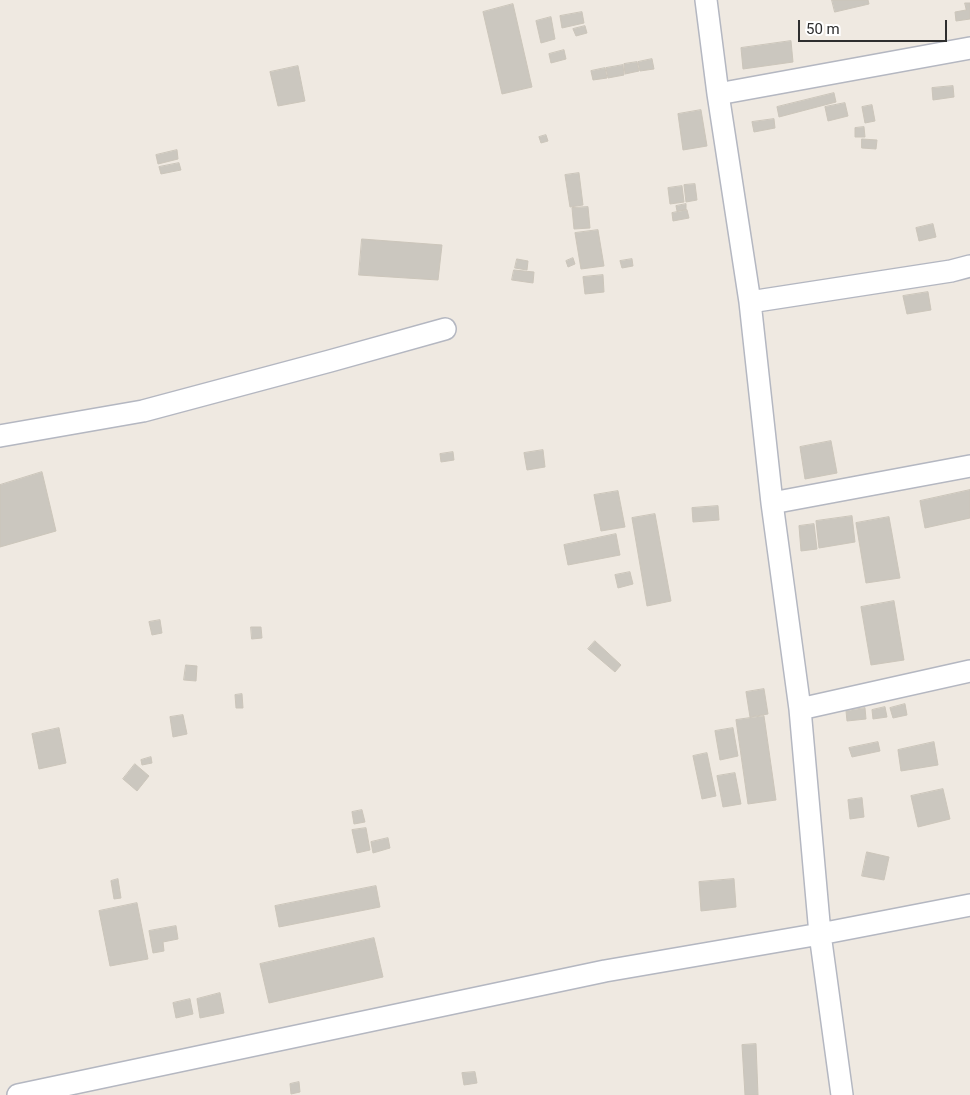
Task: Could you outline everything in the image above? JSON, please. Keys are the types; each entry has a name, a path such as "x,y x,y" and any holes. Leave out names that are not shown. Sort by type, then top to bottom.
{"street":[{"path":"706,0 718,94 750,302 772,502 800,709 820,934 842,1095"},
{"path":"718,94 970,48"},
{"path":"750,302 951,271 970,266"},
{"path":"0,436 143,411 445,329"},
{"path":"772,502 970,466"},
{"path":"800,709 970,671"},
{"path":"18,1095 605,972 970,905"}],"building":[{"path":"832,0 868,0 869,4 835,12"},
{"path":"965,3 970,3 970,19 956,21 955,12 966,10"},
{"path":"513,4 532,87 502,94 483,12"},
{"path":"582,12 584,23 562,28 560,16"},
{"path":"551,17 555,39 541,43 536,21"},
{"path":"585,26 587,33 576,36 573,29"},
{"path":"791,41 793,62 743,69 741,48"},
{"path":"564,50 566,59 551,63 549,54"},
{"path":"652,59 654,69 640,71 638,62"},
{"path":"637,62 639,71 625,74 624,64"},
{"path":"623,65 624,75 608,78 606,68"},
{"path":"298,66 305,101 278,106 270,72"},
{"path":"605,68 607,78 593,80 591,71"},
{"path":"953,86 954,97 933,100 932,88"},
{"path":"834,93 836,102 779,117 777,107"},
{"path":"845,103 848,116 828,121 825,107"},
{"path":"872,105 875,121 865,123 862,107"},
{"path":"701,110 707,146 683,150 678,114"},
{"path":"774,119 775,128 754,132 752,122"},
{"path":"864,127 865,137 855,137 855,128"},
{"path":"546,135 548,141 541,143 539,137"},
{"path":"862,139 877,140 876,149 862,148"},
{"path":"177,150 178,159 158,164 156,155"},
{"path":"179,163 181,170 161,174 159,167"},
{"path":"579,173 583,205 570,207 565,175"},
{"path":"695,184 697,200 686,202 684,185"},
{"path":"682,186 684,202 670,204 668,188"},
{"path":"686,204 686,210 677,211 676,206"},
{"path":"588,207 590,228 574,229 572,208"},
{"path":"687,210 689,218 673,221 672,213"},
{"path":"933,224 936,237 919,241 916,228"},
{"path":"598,230 604,266 581,269 575,233"},
{"path":"362,239 442,245 438,280 359,275"},
{"path":"573,258 575,264 568,267 566,261"},
{"path":"517,259 528,261 527,270 515,268"},
{"path":"632,259 633,266 622,268 620,261"},
{"path":"514,270 534,272 533,283 512,280"},
{"path":"603,275 604,292 585,294 583,277"},
{"path":"928,292 931,310 907,314 903,296"},
{"path":"831,441 837,473 805,479 800,447"},
{"path":"543,450 545,467 527,470 524,453"},
{"path":"453,452 454,460 441,462 440,454"},
{"path":"42,472 56,531 0,547 0,485"},
{"path":"970,490 970,518 925,528 920,501"},
{"path":"618,491 625,527 601,531 594,495"},
{"path":"718,506 719,520 693,522 692,508"},
{"path":"655,514 671,601 647,606 632,518"},
{"path":"852,516 855,542 819,548 816,521"},
{"path":"889,517 900,578 866,583 856,523"},
{"path":"814,524 817,549 801,551 799,526"},
{"path":"616,534 620,555 568,565 564,545"},
{"path":"630,572 633,584 618,588 615,575"},
{"path":"894,601 904,660 871,665 861,607"},
{"path":"160,620 162,633 152,635 149,622"},
{"path":"251,627 261,627 262,638 252,639"},
{"path":"595,641 621,665 615,672 588,649"},
{"path":"186,665 197,666 196,681 184,680"},
{"path":"764,689 768,714 750,717 746,692"},
{"path":"242,694 243,708 236,708 235,695"},
{"path":"905,704 907,715 893,718 890,708"},
{"path":"885,707 887,717 873,719 872,710"},
{"path":"865,708 866,719 847,721 846,711"},
{"path":"183,715 187,734 173,737 170,717"},
{"path":"764,716 776,800 748,804 736,720"},
{"path":"59,728 66,763 39,769 32,734"},
{"path":"733,728 738,756 720,760 715,731"},
{"path":"878,742 880,751 852,757 849,748"},
{"path":"934,742 938,765 901,771 898,750"},
{"path":"707,753 716,796 702,799 693,756"},
{"path":"151,757 152,763 142,765 141,760"},
{"path":"135,764 149,776 137,791 123,779"},
{"path":"735,773 741,804 723,807 717,776"},
{"path":"943,789 950,819 918,827 911,796"},
{"path":"862,798 864,817 850,819 848,800"},
{"path":"362,810 365,822 354,824 352,812"},
{"path":"366,828 370,850 357,853 352,830"},
{"path":"388,838 390,848 373,853 371,842"},
{"path":"867,852 889,857 884,880 862,876"},
{"path":"118,879 121,898 114,899 111,881"},
{"path":"734,879 736,907 701,911 699,882"},
{"path":"376,886 380,907 279,927 275,906"},
{"path":"137,903 148,959 110,966 99,911"},
{"path":"176,926 178,939 163,942 164,951 153,953 149,931"},
{"path":"374,938 383,977 269,1003 260,964"},
{"path":"220,993 224,1013 200,1018 197,999"},
{"path":"190,999 193,1014 176,1018 173,1003"},
{"path":"756,1044 758,1095 745,1095 742,1045"},
{"path":"475,1072 477,1083 464,1085 462,1073"},
{"path":"299,1082 300,1092 291,1094 290,1084"}]}
